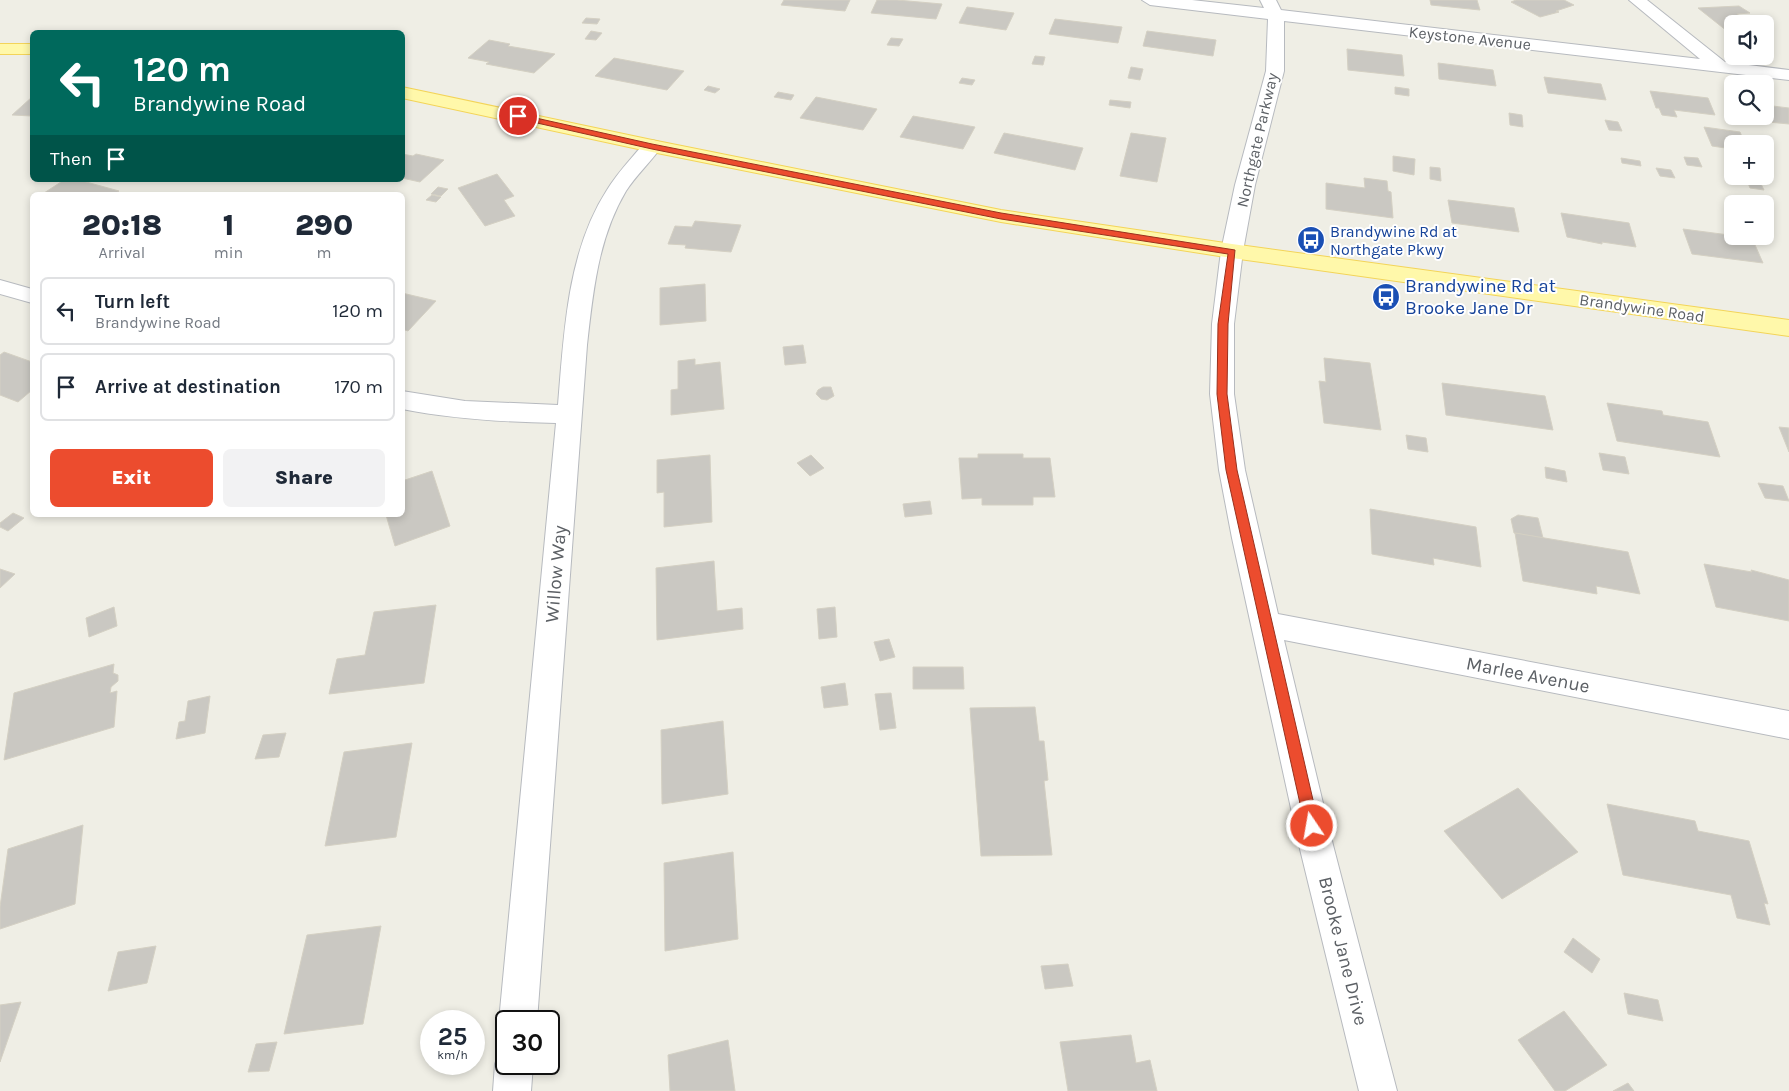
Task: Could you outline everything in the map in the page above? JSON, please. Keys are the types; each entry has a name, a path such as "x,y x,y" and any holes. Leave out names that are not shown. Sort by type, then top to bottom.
{"main road":[{"path":"0,49 30,49"},
{"name":"Brandywine Road","path":"405,93 652,146 1001,216 1232,252 1789,328"}],"street":[{"name":"Keystone Avenue","path":"1150,0 1272,8 1789,75"},
{"path":"1637,0 1718,65"},
{"name":"Northgate Parkway","path":"1232,252 1245,185 1275,71 1272,8"},
{"name":"Willow Way","path":"519,1010 575,345 586,264 597,229 616,191 652,146"},
{"name":"Brooke Jane Drive","path":"1232,252 1223,324 1222,394 1232,470 1316,845 1378,1091"},
{"path":"0,287 30,295"},
{"path":"405,401 432,407 487,412 570,414"},
{"name":"Marlee Avenue","path":"1267,624 1789,725"},
{"path":"512,1091 513,1075"}],"building":[{"path":"784,0 850,0 845,11 781,5"},
{"path":"877,0 942,4 936,19 871,13"},
{"path":"1430,0 1477,0 1480,10 1431,5"},
{"path":"1516,0 1564,0 1574,5 1556,11 1559,12 1540,17 1511,2"},
{"path":"1739,6 1750,13 1724,15 1724,29 1698,8"},
{"path":"967,7 1014,13 1006,30 959,23"},
{"path":"586,18 600,19 597,24 582,23"},
{"path":"1055,19 1122,27 1118,43 1049,34"},
{"path":"591,31 602,33 596,40 585,39"},
{"path":"1147,31 1216,40 1213,56 1143,46"},
{"path":"891,38 903,39 899,46 887,45"},
{"path":"489,40 510,44 508,46 555,54 534,73 486,64 489,62 468,58"},
{"path":"1347,49 1402,55 1404,76 1348,70"},
{"path":"1035,56 1045,57 1043,65 1032,64"},
{"path":"614,58 684,71 667,90 595,76"},
{"path":"1438,63 1493,70 1496,86 1439,79"},
{"path":"1131,67 1143,69 1140,80 1128,78"},
{"path":"1544,77 1601,84 1606,100 1548,93"},
{"path":"962,78 975,80 972,85 959,83"},
{"path":"708,86 720,89 715,93 704,90"},
{"path":"1395,87 1409,89 1409,96 1395,94"},
{"path":"1650,91 1708,98 1715,115 1674,110 1677,117 1662,115 1659,108 1656,108"},
{"path":"778,92 794,95 791,100 774,97"},
{"path":"816,97 877,109 863,130 800,118"},
{"path":"30,99 30,116 12,115"},
{"path":"1110,100 1131,102 1130,108 1109,105"},
{"path":"1774,106 1789,108 1789,124 1774,123"},
{"path":"1509,113 1522,115 1523,127 1510,125"},
{"path":"913,116 975,127 963,149 900,137"},
{"path":"1605,120 1618,122 1622,131 1609,130"},
{"path":"1704,127 1740,132 1741,135 1724,135 1724,148 1712,146"},
{"path":"1004,133 1083,148 1075,170 994,153"},
{"path":"1131,133 1166,138 1157,182 1120,176"},
{"path":"416,154 444,160 420,182 405,179 405,155 413,156"},
{"path":"1393,156 1415,159 1414,175 1393,171"},
{"path":"1684,157 1698,158 1702,167 1687,165"},
{"path":"1621,158 1640,161 1641,166 1622,163"},
{"path":"1430,167 1440,168 1441,181 1430,179"},
{"path":"1656,168 1671,170 1675,178 1660,176"},
{"path":"497,174 514,196 504,200 515,216 485,226 458,188"},
{"path":"1364,178 1387,181 1388,191 1391,192 1393,218 1326,209 1326,183 1365,188"},
{"path":"61,182 86,182 119,191 118,192 46,192"},
{"path":"1749,185 1762,185 1764,190 1750,188"},
{"path":"438,187 448,189 441,196 431,194"},
{"path":"432,195 441,197 436,202 426,200"},
{"path":"1448,200 1514,208 1519,232 1452,223"},
{"path":"1561,213 1629,223 1636,247 1602,242 1602,244 1567,237"},
{"path":"695,221 741,225 731,252 685,248 686,245 668,244 675,226 692,227"},
{"path":"1683,229 1724,234 1724,245 1755,245 1763,263 1692,254"},
{"path":"705,284 706,321 660,325 660,288"},
{"path":"405,294 436,301 408,331 405,330"},
{"path":"803,345 806,363 785,365 783,347"},
{"path":"4,352 30,361 30,392 18,402 0,395 0,355"},
{"path":"1324,358 1370,363 1381,430 1324,423 1319,381 1326,382"},
{"path":"695,359 695,365 720,362 724,409 671,415 671,390 678,389 678,361"},
{"path":"1442,383 1545,396 1553,430 1446,415"},
{"path":"823,387 831,387 834,396 827,400 821,399 816,394"},
{"path":"1607,403 1662,411 1663,415 1708,422 1720,457 1617,441"},
{"path":"1779,427 1789,428 1789,452"},
{"path":"1406,435 1426,438 1428,452 1408,449"},
{"path":"1599,453 1625,457 1629,474 1603,470"},
{"path":"978,454 1023,454 1023,458 1050,458 1055,497 1033,497 1033,505 982,505 982,498 962,499 959,458 978,458"},
{"path":"710,455 712,522 664,527 664,492 657,493 657,460"},
{"path":"811,455 824,468 810,476 797,463"},
{"path":"1545,467 1565,471 1567,482 1546,478"},
{"path":"432,471 450,526 395,546 387,517 405,517 405,480"},
{"path":"1758,483 1783,486 1789,501 1765,498"},
{"path":"930,501 932,514 905,517 903,504"},
{"path":"1370,509 1476,527 1481,567 1433,558 1434,565 1372,554"},
{"path":"13,513 24,518 8,531 0,527 0,523"},
{"path":"1518,515 1538,518 1543,538 1514,533 1511,519"},
{"path":"1515,533 1628,552 1640,594 1596,586 1597,594 1523,581"},
{"path":"714,561 717,611 742,608 743,629 657,640 656,568"},
{"path":"1704,564 1752,572 1751,570 1789,580 1789,621 1716,607"},
{"path":"0,569 15,574 0,588"},
{"path":"436,605 424,683 329,694 337,659 365,655 374,612"},
{"path":"114,607 117,626 89,637 86,618"},
{"path":"835,607 837,637 819,639 817,609"},
{"path":"889,639 895,657 880,661 874,642"},
{"path":"114,664 113,673 118,675 118,681 111,687 110,693 117,691 114,727 4,760 14,693"},
{"path":"913,667 963,667 964,689 913,689"},
{"path":"845,683 848,705 824,708 821,687"},
{"path":"891,693 896,728 880,730 875,694"},
{"path":"210,696 205,733 176,739 179,722 185,721 188,701"},
{"path":"1035,707 1039,741 1044,741 1048,780 1044,781 1052,855 981,856 970,708"},
{"path":"723,721 728,794 662,804 661,730"},
{"path":"286,733 279,757 255,759 263,735"},
{"path":"412,743 396,837 325,846 344,752"},
{"path":"1518,788 1578,852 1502,899 1444,831"},
{"path":"1607,804 1695,821 1698,831 1749,841 1768,904 1764,903 1770,925 1737,918 1731,895 1623,875"},
{"path":"83,825 75,904 0,929 0,907 8,849"},
{"path":"733,852 738,939 665,951 664,863"},
{"path":"381,926 363,1024 284,1034 307,935"},
{"path":"1573,938 1600,959 1592,973 1564,952"},
{"path":"156,946 147,983 108,991 118,952"},
{"path":"1068,964 1073,986 1045,989 1041,966"},
{"path":"1624,993 1658,1000 1663,1021 1628,1014"},
{"path":"21,1002 0,1062 0,1005"},
{"path":"1564,1011 1607,1065 1565,1091 1555,1091 1518,1040"},
{"path":"1131,1035 1136,1063 1150,1060 1157,1091 1068,1091 1060,1042"},
{"path":"728,1040 735,1091 670,1091 668,1055"},
{"path":"277,1042 269,1071 248,1072 256,1044"},
{"path":"1628,1083 1634,1091 1613,1091"}],"place":[{"name":"Brandywine Rd at Northgate Pkwy","path":"1311,240"},
{"name":"Brandywine Rd at Brooke Jane Dr","path":"1386,297"}],"route":[{"path":"518,116 652,146 1001,216 1232,252 1223,324 1222,394 1232,470 1312,826"}]}
